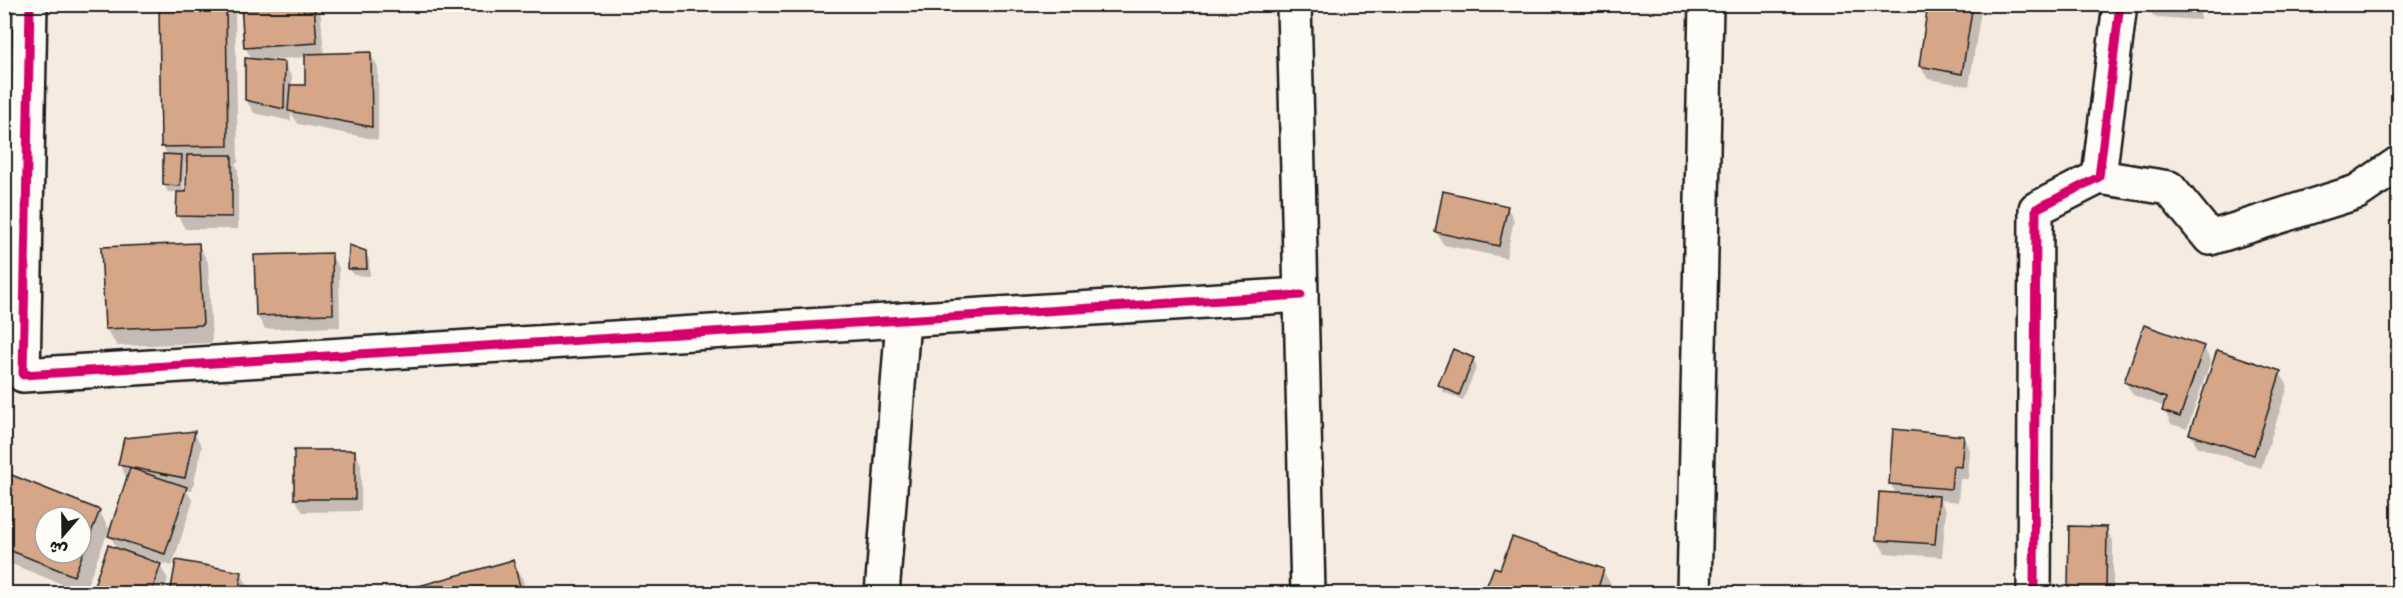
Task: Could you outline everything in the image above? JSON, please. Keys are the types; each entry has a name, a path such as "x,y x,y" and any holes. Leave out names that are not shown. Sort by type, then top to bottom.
{"street":[{"path":"30,4 23,375 1301,295"},
{"path":"1294,4 1308,594"},
{"path":"1694,594 1706,4"},
{"path":"2099,177 2120,4"},
{"path":"2034,594 2036,209 2099,177 2169,188 2210,238 2357,192 2398,164"},
{"path":"882,594 903,320"}],"building":[{"path":"159,4 226,4 228,146 161,147"},
{"path":"241,4 314,4 317,43 244,48"},
{"path":"1928,4 1973,4 1962,74 1919,66"},
{"path":"2152,4 2193,4 2193,8"},
{"path":"371,52 372,127 288,111 290,85 305,85 305,54"},
{"path":"245,58 285,62 284,109 245,100"},
{"path":"163,154 182,155 180,186 163,185"},
{"path":"187,155 232,155 232,217 176,216 177,192 186,192"},
{"path":"1443,191 1508,206 1499,246 1435,232"},
{"path":"199,243 203,325 105,329 101,247"},
{"path":"349,245 366,251 367,269 348,269"},
{"path":"332,253 333,314 256,316 254,255"},
{"path":"2144,325 2204,346 2180,417 2162,411 2166,398 2124,382"},
{"path":"1453,349 1474,358 1459,395 1438,385"},
{"path":"2217,350 2281,371 2254,455 2189,434"},
{"path":"1893,429 1964,436 1961,467 1953,466 1951,489 1889,484"},
{"path":"195,431 185,478 118,465 124,438"},
{"path":"294,450 355,450 355,499 294,499"},
{"path":"130,468 187,487 165,554 108,536"},
{"path":"4,472 87,505 33,505 33,560 4,548"},
{"path":"1879,492 1939,496 1935,544 1876,540"},
{"path":"93,507 100,510 93,528"},
{"path":"2069,526 2107,527 2106,591 2068,590"},
{"path":"1512,537 1604,569 1596,594 1477,594 1478,591 1484,593 1494,567 1500,569"},
{"path":"108,545 161,564 151,594 91,594"},
{"path":"176,560 242,572 238,594 170,594"},
{"path":"513,560 522,594 405,594 404,590"},
{"path":"46,565 78,565 74,576"}],"cycle path":[{"path":"30,4 23,375 1301,295"},
{"path":"2034,594 2036,209 2099,177 2120,4"}]}
